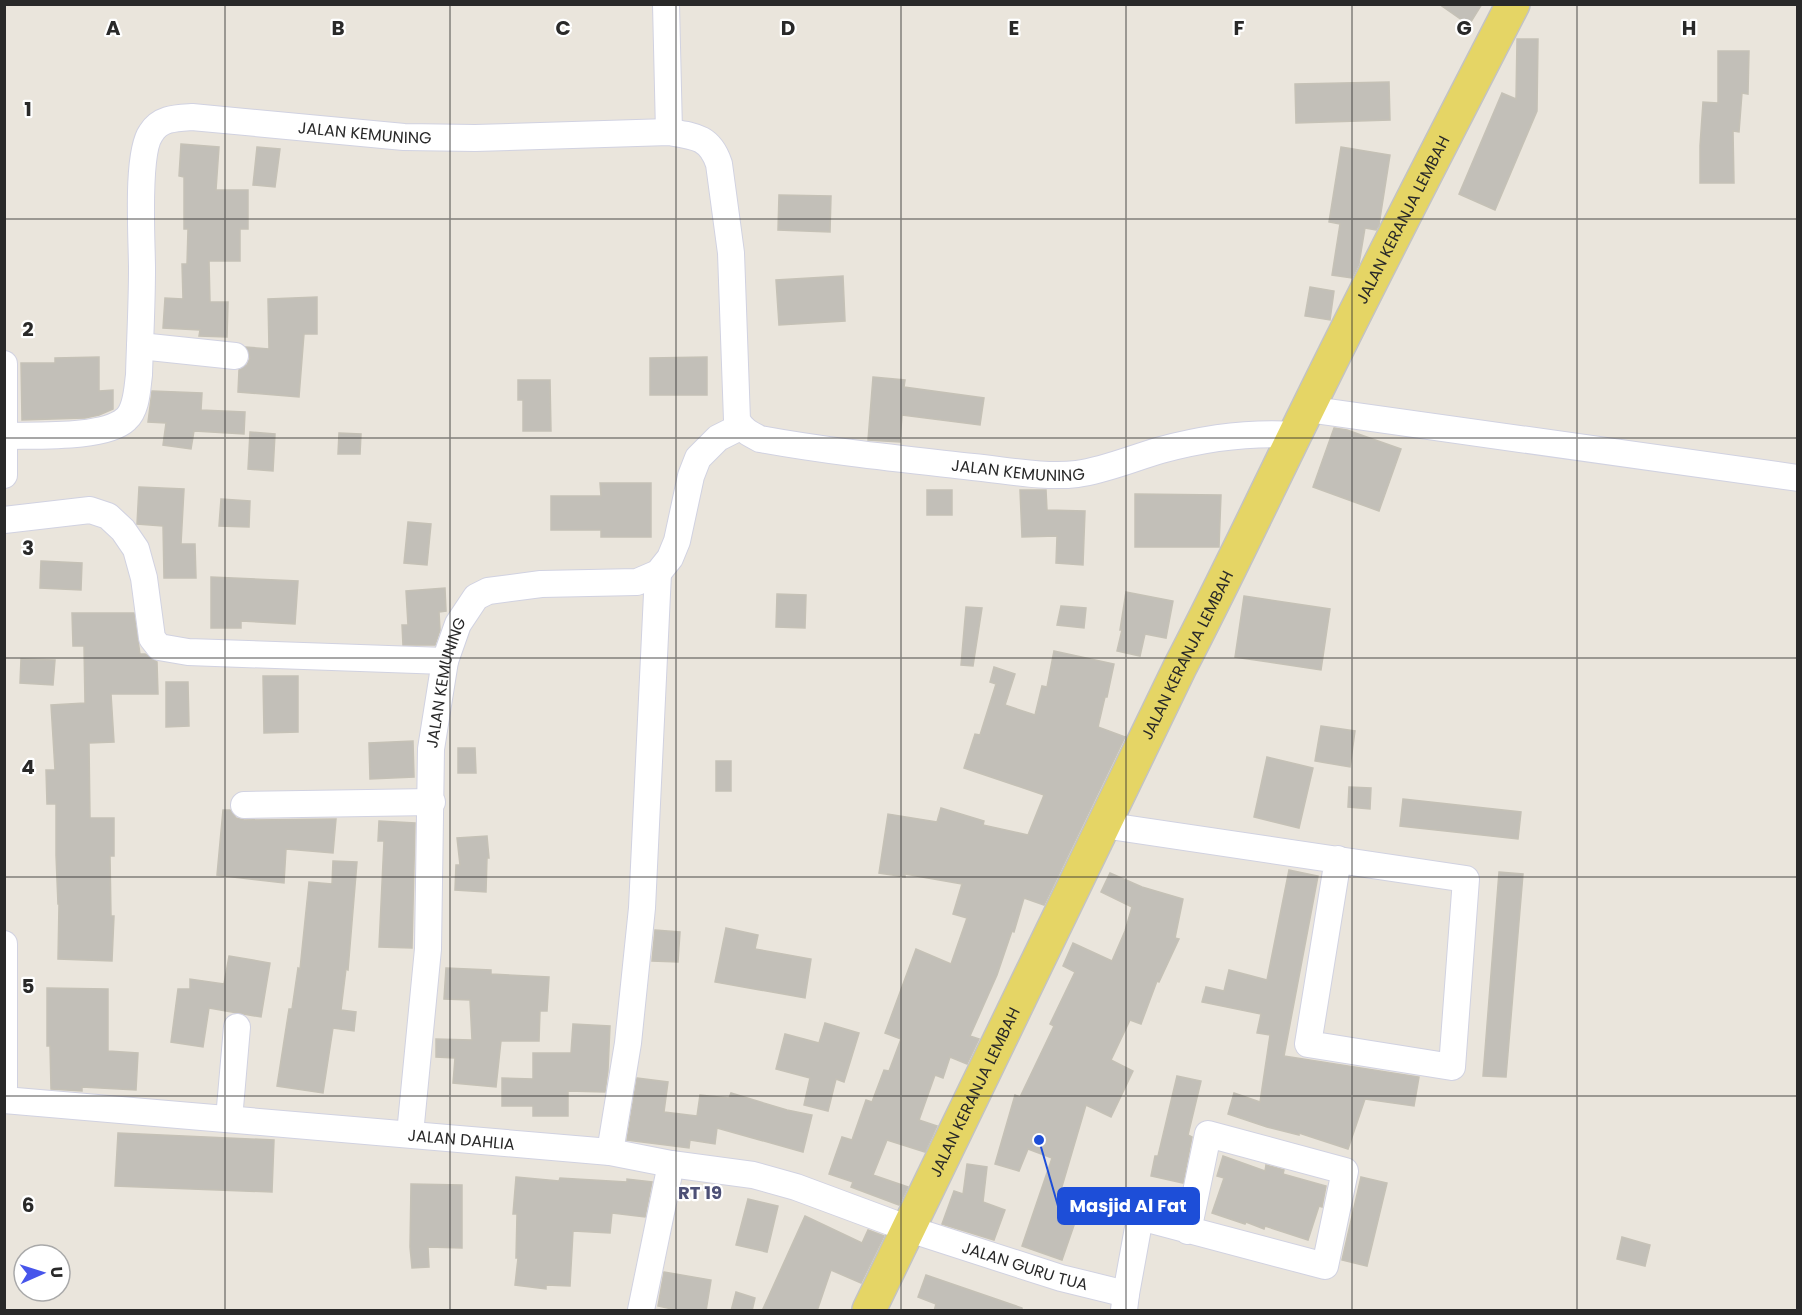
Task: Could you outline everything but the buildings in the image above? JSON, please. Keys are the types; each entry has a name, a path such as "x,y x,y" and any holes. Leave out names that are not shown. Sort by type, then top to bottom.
{"main road":[{"name":"JALAN KERANJA LEMBAH","path":"869,1311 1103,825 1301,422 1513,4"}],"street":[{"path":"666,4 669,132"},
{"name":"JALAN KEMUNING","path":"5,436 87,433 111,428 126,419 136,396 140,346 142,189 145,150 150,134 159,124 170,119 192,117 404,137 475,138 669,132 692,136 706,143 715,152 719,164 731,253 737,420 740,426 760,439 958,465 1076,474 1099,470 1202,440 1242,435 1301,422 1797,478"},
{"path":"140,346 235,356"},
{"path":"4,364 4,475"},
{"path":"610,1152 628,1043 642,908 658,573 669,558 676,540 691,476 698,458 718,438 740,426"},
{"path":"4,520 90,510 108,516 123,530 136,549 144,578 152,638 159,647 199,652 445,661"},
{"name":"JALAN KEMUNING","path":"410,1134 428,949 431,749 445,661 458,624 465,610 476,597 488,591 541,584 637,582 658,573"},
{"path":"244,805 432,802"},
{"path":"1103,825 1338,859 1466,879 1452,1067 1308,1044 1338,859"},
{"path":"4,944 4,1087"},
{"path":"229,1119 237,1027"},
{"name":"JALAN DAHLIA","path":"4,1100 610,1152 753,1176 796,1187 909,1229"},
{"path":"1125,1302 1140,1217 1188,1231 1325,1266 1345,1171 1208,1134 1188,1231"},
{"path":"641,1311 671,1164"},
{"name":"JALAN GURU TUA","path":"909,1229 1062,1278 1125,1302"}],"place":[{"name":"Masjid Al Fat","path":"1039,1140"}],"district":[{"name":"RT 19","path":"700,1192"}]}
